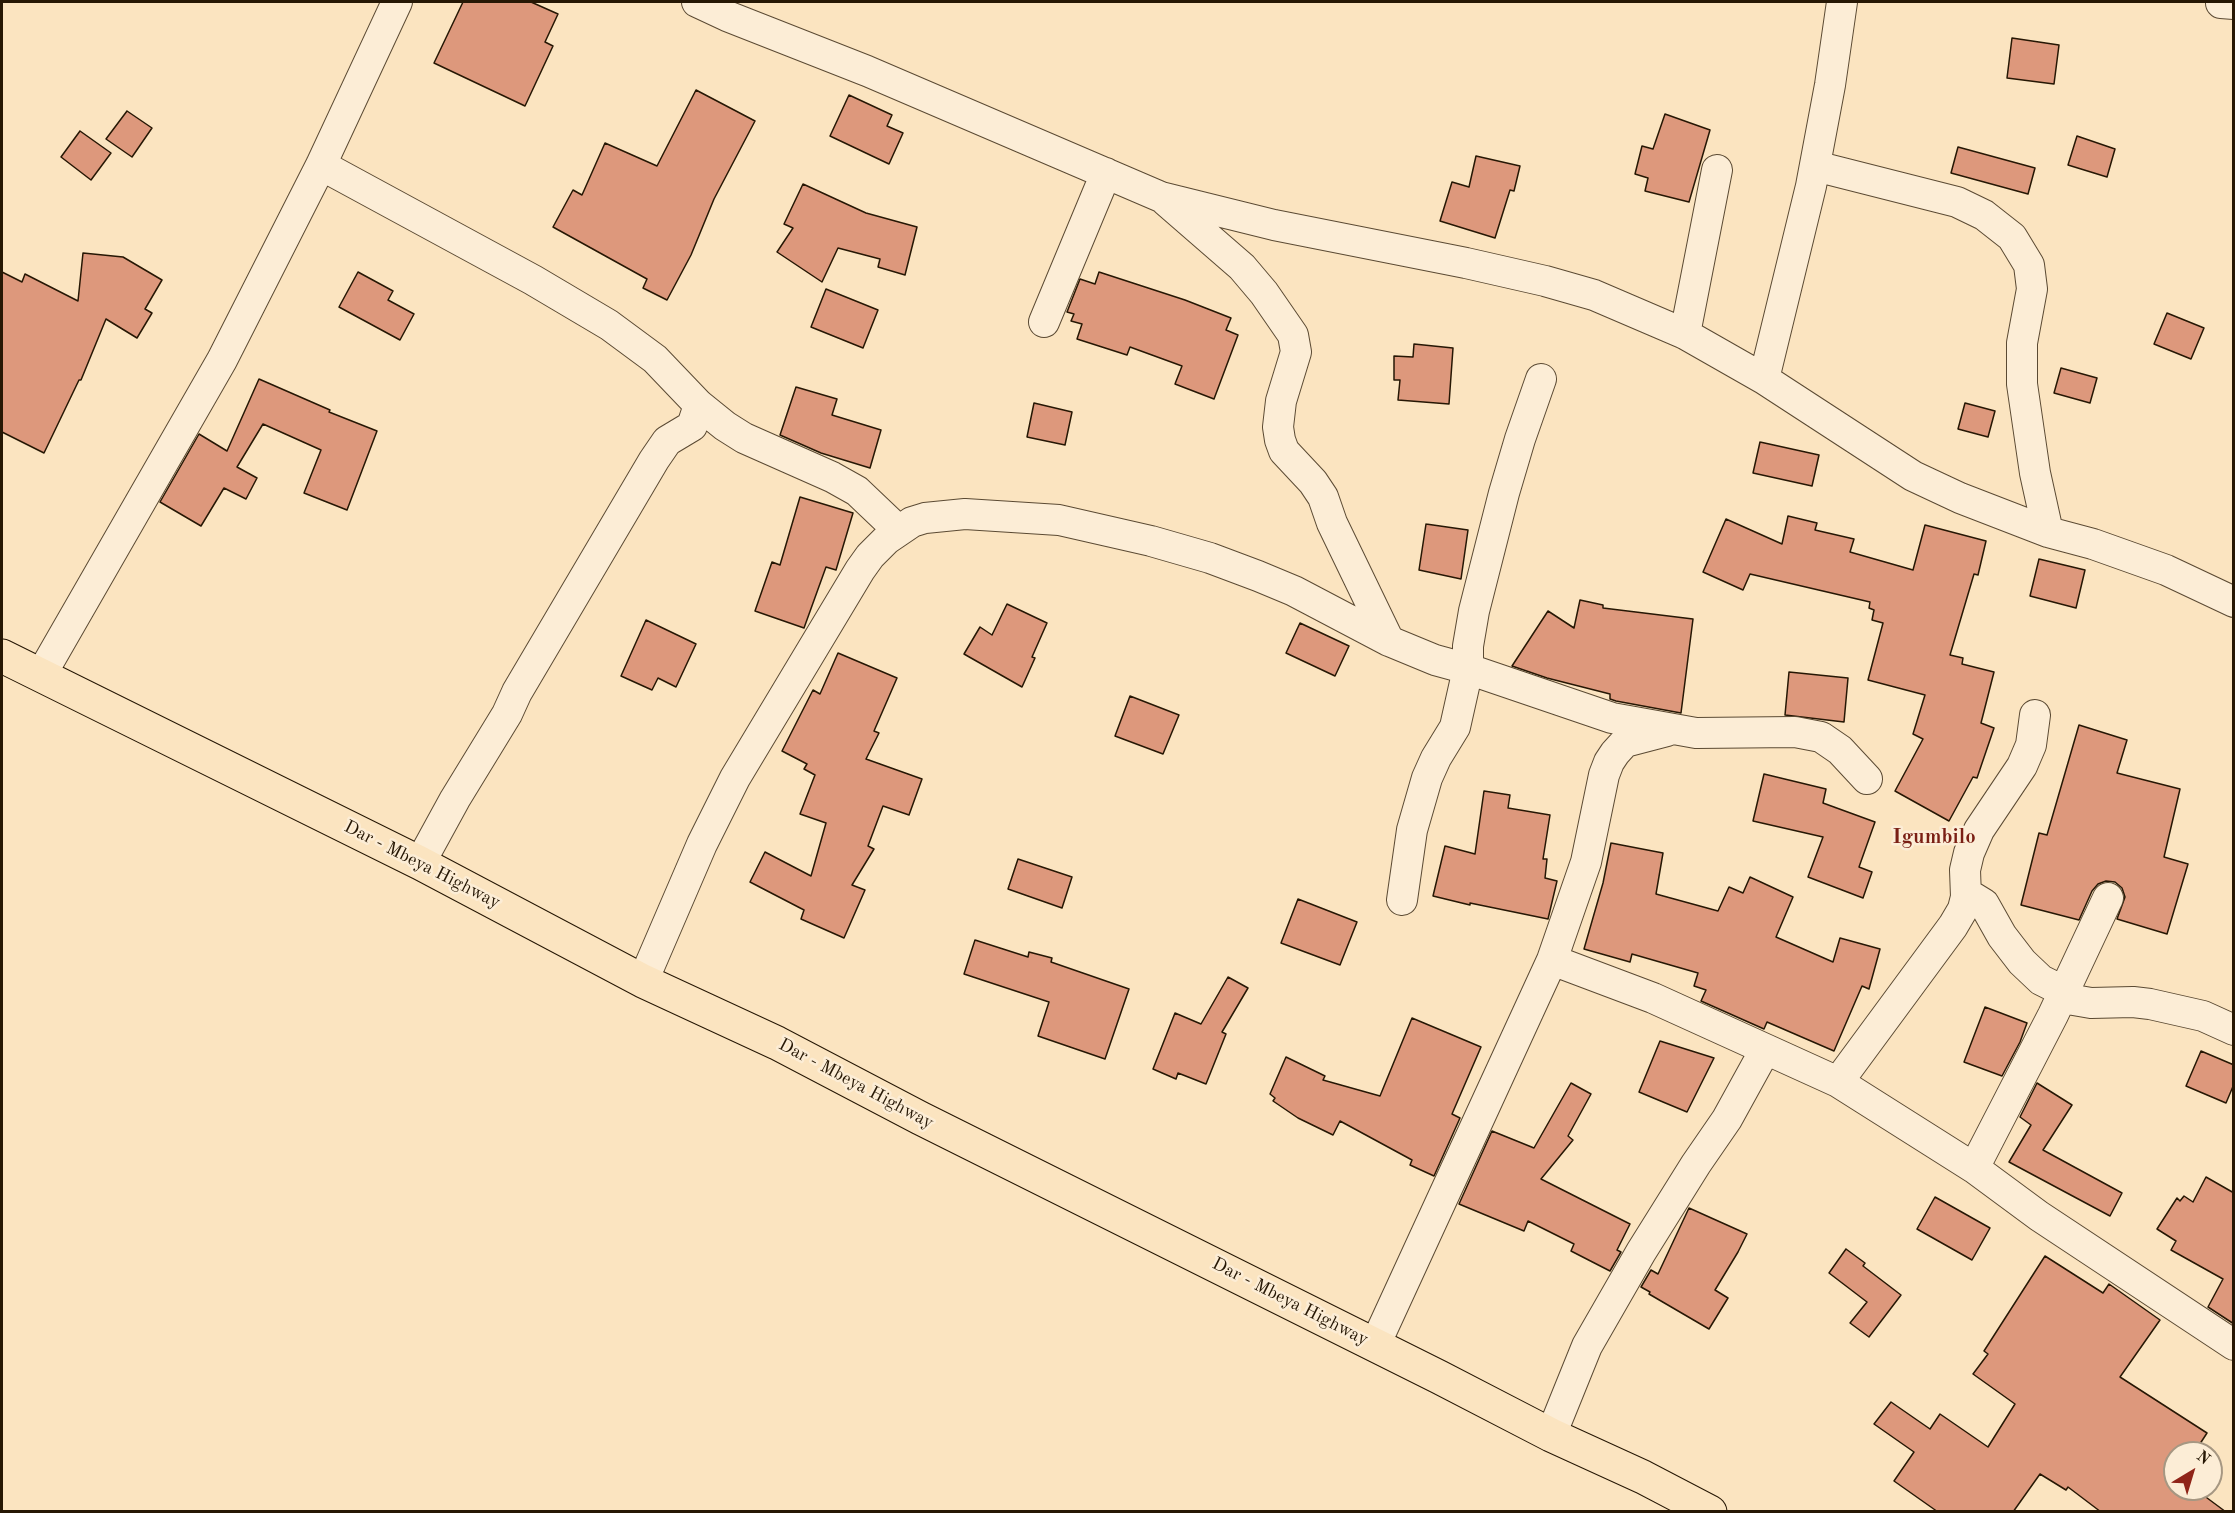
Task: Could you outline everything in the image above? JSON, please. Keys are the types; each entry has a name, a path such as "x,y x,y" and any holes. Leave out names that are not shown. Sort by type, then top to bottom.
{"highway":[{"name":"Dar - Mbeya Highway","path":"2,656 420,863 643,981 777,1042 920,1118 1551,1435 1643,1477 1710,1512"}],"street":[{"path":"40,675 222,360 321,165 397,2"},
{"path":"697,2 867,71 1161,197 1274,225 1377,244 1545,281 1594,295 1685,334 1764,379 1913,476 1998,514 2166,570 2234,602"},
{"path":"1764,379 1815,166 1842,2"},
{"path":"321,165 533,280 609,325 655,359 699,405 744,438 832,477 857,491 898,530"},
{"path":"1815,166 1957,202 1984,215 2012,237 2029,265 2032,289 2022,343 2022,384 2035,473 2048,532"},
{"path":"1685,334 1717,170"},
{"path":"1044,322 1106,174"},
{"path":"1161,197 1242,267 1264,293 1293,335 1296,352 1281,401 1278,427 1280,440 1284,451 1313,482 1323,497 1332,523 1389,641"},
{"path":"1402,900 1412,830 1427,778 1455,727 1467,669 1474,611 1504,493 1541,379"},
{"path":"420,863 455,799 507,714 517,692 654,460 667,441 692,426 699,405"},
{"path":"643,981 702,844 735,778 860,570 878,547 898,530 926,518 940,515 965,514 1059,520 1151,541 1210,558 1294,591 1389,641 1436,660 1612,718 1696,733 1795,732 1821,737 1840,750 1867,779"},
{"path":"1838,1082 1953,926 1963,909 1966,893 1965,870 1969,853 1979,830 2022,766 2031,745 2035,716"},
{"path":"1375,1345 1552,960 1586,862 1604,775 1609,762 1625,742 1673,729"},
{"path":"1966,893 1984,904 2002,936 2022,962 2041,980 2063,994 2091,1003 2150,1004 2203,1016 2234,1030"},
{"path":"1974,1168 2063,994 2108,898"},
{"path":"1552,960 1653,998 1838,1082 1974,1168 2056,1228 2234,1346"},
{"path":"1551,1435 1587,1346 1641,1252 1727,1119 1765,1050"}],"building":[{"path":"463,2 531,2 558,14 545,42 553,46 525,106 434,63"},
{"path":"2012,38 2059,45 2054,84 2007,78"},
{"path":"696,90 755,121 714,199 691,255 667,300 643,288 647,279 553,227 573,190 582,195 605,143 657,166"},
{"path":"849,95 892,115 887,126 903,133 889,164 830,136"},
{"path":"127,111 152,128 132,157 106,139"},
{"path":"1665,114 1710,130 1689,202 1645,191 1648,178 1635,174 1642,146 1653,149"},
{"path":"80,131 111,153 91,180 61,157"},
{"path":"2077,136 2115,149 2107,177 2068,165"},
{"path":"1958,147 2035,168 2028,194 1951,173"},
{"path":"1476,156 1520,166 1514,191 1510,190 1495,238 1440,221 1452,182 1469,187"},
{"path":"803,184 866,213 917,227 905,275 878,267 880,259 838,248 822,282 777,252 793,228 784,224"},
{"path":"83,253 123,257 162,280 145,309 152,313 137,338 106,319 81,380 44,453 2,432 2,272 22,282 25,274 78,301"},
{"path":"358,272 393,291 388,300 414,314 400,340 339,307"},
{"path":"1099,272 1185,300 1231,318 1226,330 1238,335 1214,399 1175,384 1182,366 1130,347 1127,355 1077,339 1082,324 1071,321 1074,314 1067,312 1080,279 1095,284"},
{"path":"826,289 878,310 863,348 811,327"},
{"path":"2167,313 2204,328 2191,359 2154,344"},
{"path":"1414,344 1453,348 1449,404 1398,400 1400,380 1394,380 1394,356 1413,357"},
{"path":"2061,368 2097,378 2090,403 2054,393"},
{"path":"259,379 330,410 329,412 377,431 347,510 304,493 321,450 263,424 237,467 257,478 246,499 224,488 201,526 160,502 199,434 227,451"},
{"path":"796,387 837,399 832,415 881,430 870,468 821,453 780,435"},
{"path":"1034,403 1072,412 1065,445 1027,437"},
{"path":"1965,403 1995,411 1988,437 1958,429"},
{"path":"1760,442 1819,455 1812,486 1753,473"},
{"path":"800,497 853,513 836,570 826,567 804,628 755,611 772,562 780,565"},
{"path":"1788,516 1817,523 1815,530 1854,539 1850,552 1913,570 1925,525 1986,541 1978,575 1974,574 1950,655 1963,658 1962,664 1994,672 1981,723 1994,728 1977,778 1973,777 1949,821 1895,791 1923,739 1913,734 1925,695 1868,680 1883,623 1872,620 1874,610 1869,608 1870,602 1750,574 1743,590 1703,572 1726,519 1782,544"},
{"path":"1426,524 1468,530 1461,579 1419,570"},
{"path":"2039,559 2085,570 2076,608 2030,596"},
{"path":"1580,600 1603,605 1603,608 1693,619 1681,713 1616,701 1610,699 1610,694 1547,678 1512,666 1548,611 1574,628"},
{"path":"1007,604 1047,623 1022,687 964,654 980,627 992,635"},
{"path":"646,620 696,644 676,687 658,678 652,690 621,676"},
{"path":"1300,623 1349,646 1335,676 1286,653"},
{"path":"838,653 897,678 874,731 879,733 866,759 922,779 909,815 883,806 868,846 874,849 852,885 865,890 844,938 801,919 804,910 750,882 765,852 811,876 826,823 800,814 815,775 804,769 807,764 782,751 813,690 820,694"},
{"path":"1789,672 1848,678 1844,722 1785,715"},
{"path":"1130,696 1179,715 1163,754 1115,736"},
{"path":"2079,725 2127,740 2117,773 2180,789 2164,857 2188,864 2167,934 2117,919 2125,897 2122,888 2115,882 2106,881 2098,884 2092,891 2079,920 2021,905 2039,833 2047,835"},
{"path":"1764,774 1826,789 1823,803 1875,822 1859,867 1872,872 1863,898 1808,877 1823,837 1753,821"},
{"path":"1484,791 1510,795 1508,808 1550,815 1543,859 1547,859 1545,878 1557,881 1548,919 1433,896 1445,846 1475,854"},
{"path":"1611,843 1663,853 1656,894 1718,911 1729,887 1743,893 1750,877 1793,897 1776,937 1833,962 1840,938 1880,949 1869,989 1862,986 1834,1051 1767,1022 1764,1029 1701,1001 1706,990 1694,986 1698,973 1632,954 1630,962 1584,949 1603,883"},
{"path":"1018,859 1072,877 1062,908 1008,889"},
{"path":"1298,899 1357,922 1340,965 1281,943"},
{"path":"975,940 1028,957 1029,952 1052,958 1051,962 1129,989 1105,1059 1038,1036 1049,1002 964,974"},
{"path":"1228,977 1248,988 1222,1032 1226,1034 1206,1084 1178,1073 1176,1079 1153,1069 1175,1013 1201,1024"},
{"path":"1985,1007 2027,1023 2002,1076 1964,1062"},
{"path":"1412,1018 1481,1047 1452,1114 1460,1118 1434,1176 1410,1165 1412,1160 1340,1121 1333,1135 1298,1118 1273,1101 1275,1098 1270,1094 1286,1057 1325,1076 1323,1080 1380,1096"},
{"path":"1660,1041 1714,1058 1687,1112 1639,1092"},
{"path":"2201,1051 2234,1065 2234,1084 2226,1103 2186,1086"},
{"path":"1571,1083 1591,1094 1568,1136 1573,1140 1541,1179 1630,1224 1617,1250 1621,1252 1610,1271 1571,1251 1574,1244 1528,1221 1524,1231 1459,1204 1492,1131 1534,1148"},
{"path":"2037,1083 2072,1105 2043,1150 2122,1193 2110,1216 2009,1162 2031,1125 2020,1117"},
{"path":"2206,1177 2234,1193 2234,1324 2208,1307 2223,1279 2171,1250 2176,1241 2157,1229 2177,1198 2180,1201 2184,1196 2193,1202"},
{"path":"1935,1197 1990,1228 1972,1260 1917,1229"},
{"path":"1689,1208 1747,1234 1715,1290 1728,1298 1709,1329 1641,1287 1651,1270 1658,1274"},
{"path":"1846,1249 1865,1263 1863,1266 1901,1295 1869,1337 1850,1323 1867,1302 1829,1273"},
{"path":"2045,1256 2103,1293 2109,1284 2160,1320 2120,1377 2207,1433 2202,1441 2163,1441 2163,1501 2211,1501 2226,1512 2101,1512 2068,1487 2066,1490 2040,1474 2013,1512 1938,1512 1894,1481 1914,1452 1874,1424 1891,1402 1930,1429 1940,1414 1988,1447 2015,1404 1973,1374 1988,1354 1984,1351"}],"district":[{"name":"Igumbilo","path":"1934,837"}]}
